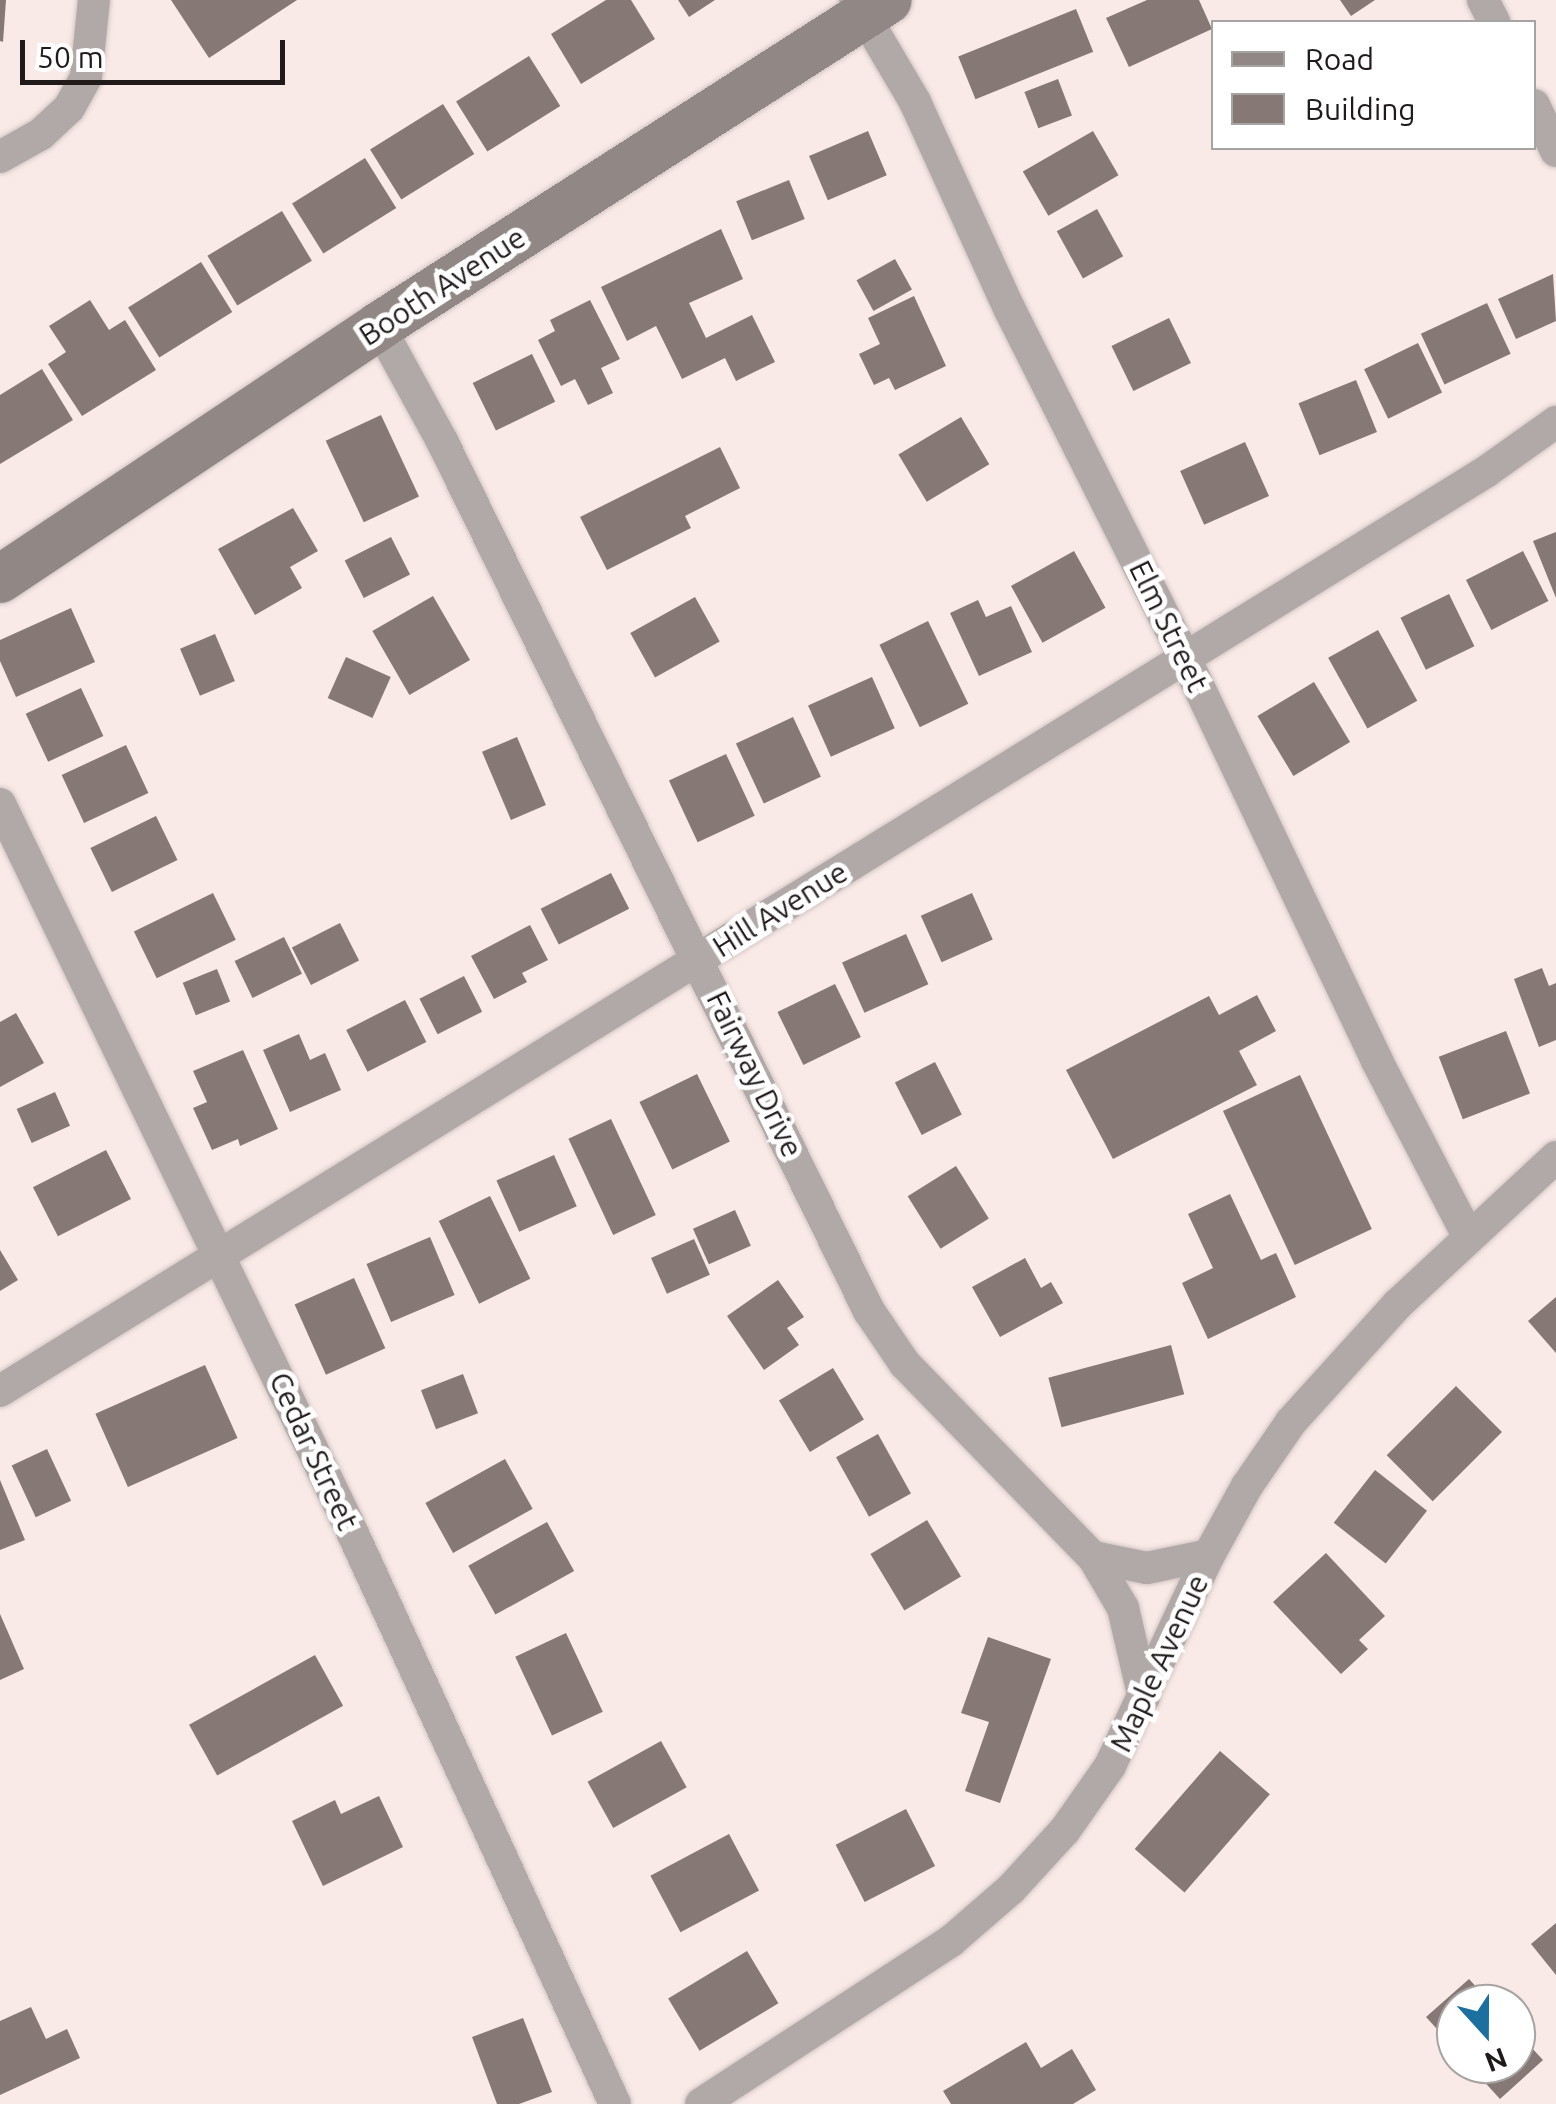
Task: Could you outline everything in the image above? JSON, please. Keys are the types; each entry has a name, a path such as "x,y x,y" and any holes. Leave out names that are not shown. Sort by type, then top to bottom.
{"street":[{"path":"0,157 40,134 70,108 86,77 94,0"},
{"name":"Booth Avenue","path":"0,578 869,5"},
{"name":"Elm Street","path":"869,5 1010,310 1185,658 1377,1061 1469,1238"},
{"path":"1536,109 1556,152"},
{"name":"Fairway Drive","path":"378,326 442,442 869,1311 906,1364 1093,1557 1123,1608 1144,1698"},
{"name":"Hill Avenue","path":"0,1392 1487,472 1556,422"},
{"name":"Cedar Street","path":"0,804 220,1255 615,2104"},
{"name":"Maple Avenue","path":"701,2104 951,1942 1011,1889 1087,1798 1144,1698 1209,1555 1247,1486 1291,1422 1398,1304 1556,1158"},
{"path":"1093,1557 1147,1568 1209,1555"}],"building":[{"path":"0,0 6,0 3,42 0,41"},
{"path":"171,0 297,0 209,58"},
{"path":"606,0 631,0 655,39 581,84 551,34"},
{"path":"678,0 715,0 689,17"},
{"path":"1147,0 1199,0 1211,29 1129,67 1106,18"},
{"path":"1340,0 1375,0 1351,16"},
{"path":"1076,9 1093,52 975,99 958,57"},
{"path":"529,56 560,106 487,152 456,102"},
{"path":"1058,79 1072,115 1038,128 1024,92"},
{"path":"443,104 474,154 401,200 370,150"},
{"path":"868,131 887,175 828,200 809,156"},
{"path":"1093,131 1118,175 1048,216 1023,172"},
{"path":"365,158 396,208 323,254 292,204"},
{"path":"789,180 805,219 752,240 736,201"},
{"path":"1097,209 1123,256 1083,279 1057,231"},
{"path":"282,211 312,261 237,306 207,256"},
{"path":"721,229 743,279 689,303 706,338 752,315 775,362 736,381 725,358 682,379 656,326 627,341 601,287"},
{"path":"895,259 912,290 873,311 857,280"},
{"path":"201,262 232,312 159,358 128,308"},
{"path":"1553,274 1556,321 1516,339 1498,299"},
{"path":"914,296 946,366 895,390 889,378 874,385 859,354 880,344 868,318"},
{"path":"90,300 109,330 125,320 156,370 82,416 48,364 66,352 49,326"},
{"path":"590,300 620,359 601,368 613,393 588,405 575,379 561,386 538,340 555,331 550,320"},
{"path":"1487,303 1511,354 1445,385 1421,334"},
{"path":"1169,318 1191,363 1133,391 1111,346"},
{"path":"1418,343 1442,392 1388,419 1364,369"},
{"path":"532,354 555,402 496,431 473,383"},
{"path":"42,369 73,420 0,464 0,395"},
{"path":"1356,380 1377,432 1319,455 1299,403"},
{"path":"381,415 419,497 364,522 326,441"},
{"path":"961,417 989,464 927,502 898,455"},
{"path":"1245,442 1269,496 1204,525 1180,471"},
{"path":"720,447 740,488 685,516 691,528 607,570 580,517"},
{"path":"293,508 318,551 290,567 302,588 255,615 218,549"},
{"path":"1556,532 1556,598 1533,541"},
{"path":"391,537 410,574 364,598 345,561"},
{"path":"1074,551 1106,608 1043,643 1011,586"},
{"path":"1523,551 1548,601 1491,630 1466,580"},
{"path":"1449,594 1474,646 1426,670 1400,618"},
{"path":"433,596 470,660 409,695 372,631"},
{"path":"695,597 720,642 655,677 630,633"},
{"path":"978,600 986,617 1011,606 1032,652 979,676 950,613"},
{"path":"71,608 95,662 16,697 0,661 0,640"},
{"path":"928,621 968,704 920,727 879,645"},
{"path":"1378,630 1417,701 1367,728 1328,658"},
{"path":"215,634 235,681 200,696 180,649"},
{"path":"346,657 391,677 372,718 328,698"},
{"path":"872,677 895,728 831,757 808,705"},
{"path":"1314,682 1350,742 1293,776 1257,716"},
{"path":"81,688 103,736 48,762 26,714"},
{"path":"793,717 821,777 764,803 736,744"},
{"path":"517,737 546,805 511,820 482,752"},
{"path":"126,745 148,793 84,823 62,775"},
{"path":"726,754 755,816 698,842 669,781"},
{"path":"156,816 177,860 112,892 90,848"},
{"path":"611,873 629,909 559,945 541,909"},
{"path":"213,893 236,940 157,978 134,932"},
{"path":"972,893 993,940 942,962 921,916"},
{"path":"340,923 359,960 311,985 292,948"},
{"path":"530,925 548,960 522,973 527,982 494,999 471,956"},
{"path":"906,934 928,984 864,1013 842,962"},
{"path":"284,937 302,974 253,998 235,961"},
{"path":"1542,968 1549,986 1556,983 1556,1040 1539,1047 1514,979"},
{"path":"217,969 230,1001 196,1015 183,983"},
{"path":"464,976 482,1012 438,1034 419,999"},
{"path":"835,984 861,1037 803,1065 777,1012"},
{"path":"1257,995 1276,1031 1239,1051 1257,1085 1113,1159 1066,1070 1209,996 1219,1015"},
{"path":"405,1000 426,1042 368,1072 346,1030"},
{"path":"16,1013 44,1063 0,1087 0,1022"},
{"path":"1506,1031 1530,1094 1463,1119 1439,1057"},
{"path":"299,1034 310,1060 325,1053 341,1090 290,1112 263,1050"},
{"path":"243,1050 278,1129 240,1146 238,1139 212,1150 193,1108 207,1102 193,1071"},
{"path":"935,1062 962,1115 922,1135 895,1082"},
{"path":"697,1074 730,1141 672,1169 639,1102"},
{"path":"1300,1075 1372,1229 1295,1265 1223,1111"},
{"path":"55,1092 70,1126 32,1143 17,1109"},
{"path":"611,1119 656,1215 613,1235 568,1139"},
{"path":"106,1150 131,1199 58,1236 33,1187"},
{"path":"554,1155 577,1206 519,1232 496,1181"},
{"path":"956,1166 989,1219 941,1249 908,1196"},
{"path":"1230,1194 1261,1260 1276,1253 1296,1297 1208,1339 1182,1283 1213,1268 1188,1214"},
{"path":"490,1196 530,1279 479,1304 439,1221"},
{"path":"735,1210 751,1246 709,1264 693,1229"},
{"path":"430,1237 455,1295 391,1322 366,1264"},
{"path":"694,1239 710,1275 667,1294 651,1258"},
{"path":"0,1250 18,1280 0,1291"},
{"path":"1025,1258 1041,1288 1051,1282 1063,1303 1000,1337 972,1287"},
{"path":"354,1278 385,1348 326,1375 295,1304"},
{"path":"778,1280 804,1317 787,1328 799,1345 764,1370 727,1316"},
{"path":"1556,1297 1556,1353 1528,1321"},
{"path":"1171,1345 1184,1394 1062,1427 1048,1378"},
{"path":"205,1365 238,1438 128,1487 95,1414"},
{"path":"833,1368 864,1419 810,1452 779,1400"},
{"path":"463,1374 478,1413 436,1429 421,1390"},
{"path":"1456,1386 1502,1432 1433,1501 1387,1455"},
{"path":"878,1434 911,1493 869,1517 836,1457"},
{"path":"47,1449 71,1501 36,1517 12,1465"},
{"path":"505,1459 533,1509 453,1553 425,1503"},
{"path":"1375,1470 1427,1511 1386,1563 1334,1523"},
{"path":"0,1480 25,1540 0,1550"},
{"path":"927,1520 961,1577 904,1611 870,1554"},
{"path":"547,1522 574,1571 495,1615 468,1566"},
{"path":"1326,1553 1385,1616 1359,1640 1368,1649 1341,1674 1273,1602"},
{"path":"0,1614 24,1669 0,1680"},
{"path":"566,1633 603,1712 552,1736 515,1657"},
{"path":"988,1637 1051,1659 1000,1803 965,1791 989,1722 961,1713"},
{"path":"315,1655 343,1706 217,1776 189,1725"},
{"path":"661,1741 687,1787 613,1828 588,1782"},
{"path":"1220,1751 1270,1794 1185,1892 1135,1849"},
{"path":"379,1796 403,1847 323,1886 292,1821 335,1800 341,1814"},
{"path":"906,1809 935,1866 865,1902 836,1845"},
{"path":"729,1834 759,1891 680,1932 650,1876"},
{"path":"1556,1923 1556,1975 1531,1944"},
{"path":"747,1951 778,2003 700,2051 668,1998"},
{"path":"31,2007 46,2039 67,2029 80,2058 0,2095 0,2021"},
{"path":"1436,2008 1436,2028 1426,2017"},
{"path":"523,2018 552,2092 519,2104 497,2104 472,2037"},
{"path":"1026,2042 1041,2068 1072,2049 1096,2090 1073,2104 951,2104 943,2091"},
{"path":"1486,2084 1517,2084 1500,2099"}]}
